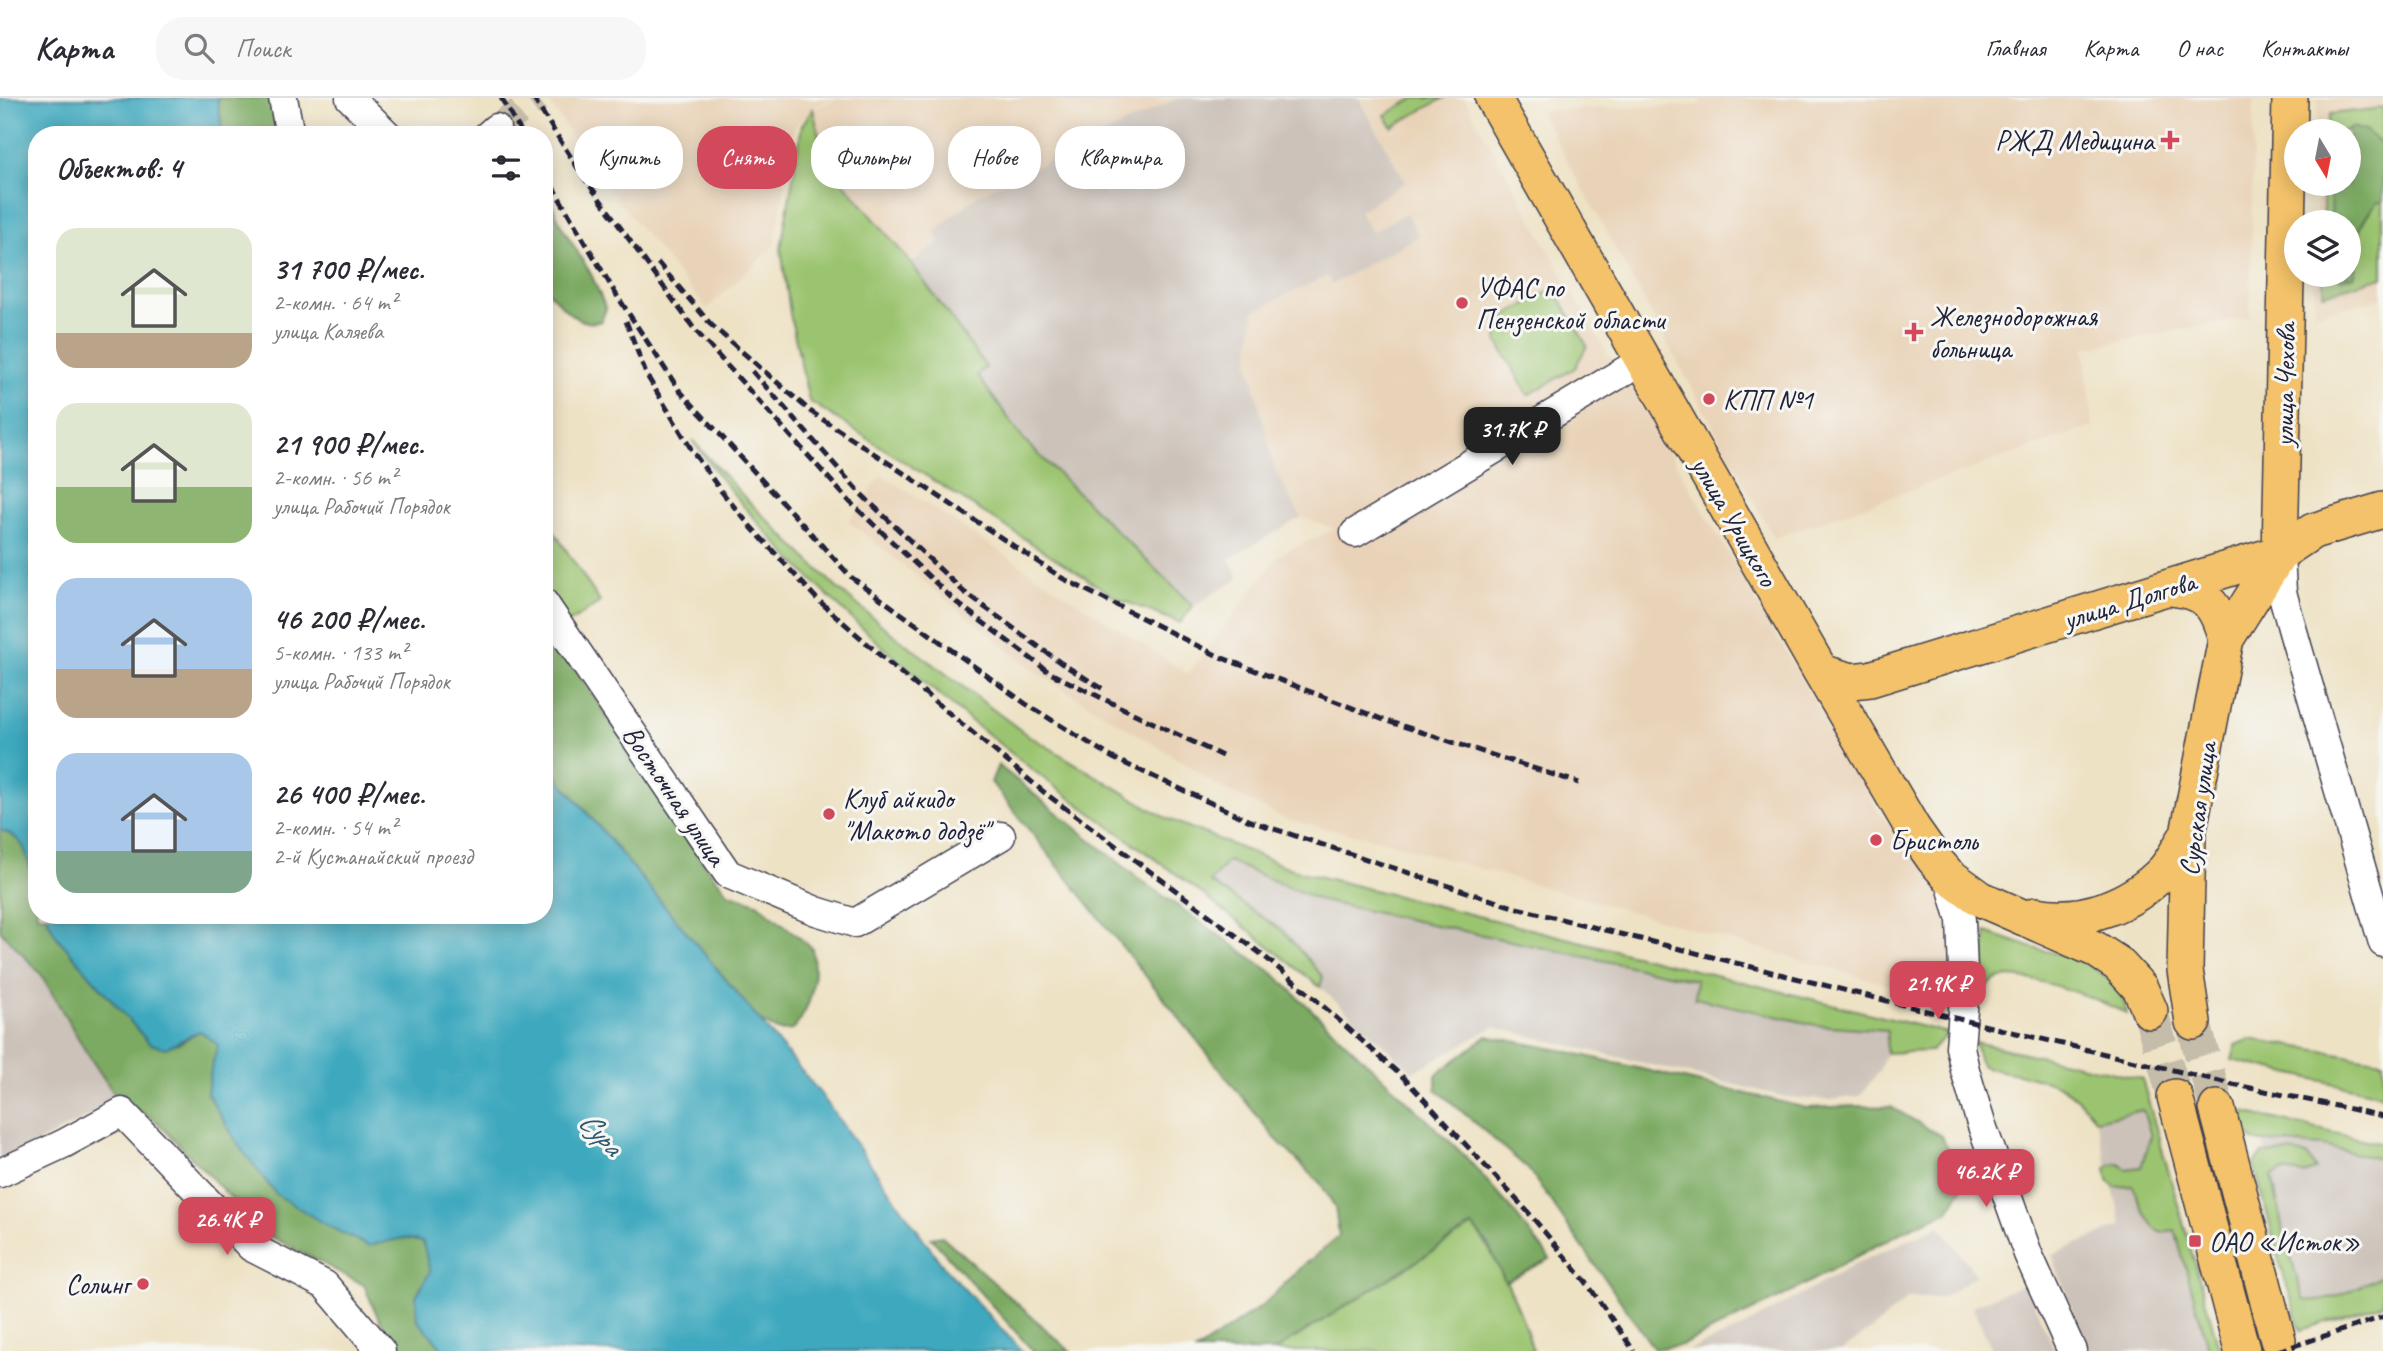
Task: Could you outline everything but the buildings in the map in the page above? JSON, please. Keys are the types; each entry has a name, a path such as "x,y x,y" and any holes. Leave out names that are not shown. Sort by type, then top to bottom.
{"main road":[{"name":"улица Урицкого","path":"1493,98 1913,830 1948,876 1981,899 2012,911"},
{"name":"улица Чехова","path":"2280,553 2290,98"},
{"name":"улица Долгова","path":"1821,672 1853,681 1870,678 2280,553 2313,531 2383,510"},
{"name":"Сурская улица","path":"2193,1022 2185,970 2188,834 2232,629 2280,553"},
{"path":"2168,589 2189,590 2207,599 2232,629"},
{"path":"1853,726 1850,713 1853,699 1860,687 1870,678"},
{"path":"2012,911 2053,919 2095,914 2133,897 2165,870 2188,834"},
{"path":"2012,911 2095,949 2119,964 2140,988 2150,1011"},
{"path":"2175,1097 2242,1350"},
{"path":"2217,1108 2278,1340"}],"street":[{"path":"283,98 288,126"},
{"path":"350,98 379,126"},
{"path":"1356,533 1643,359"},
{"name":"улица Чехова","path":"2280,553 2283,592 2292,628 2383,943"},
{"path":"2232,629 2258,614 2276,614 2292,628"},
{"name":"Восточная улица","path":"553,616 728,874 816,911 855,923 1001,836"},
{"path":"1948,876 1961,920 1964,998 1960,1047 1980,1120 2028,1254 2072,1351"},
{"path":"0,1173 122,1112 251,1247 325,1285 381,1351"}],"shaded area":[{"path":"546,98 834,98 812,108 797,126 697,126 697,189 784,189 775,245 707,309 608,189 683,189 683,126 574,126 574,139"},
{"path":"839,98 1178,98 1120,126 1055,126 1055,158 1041,167 1041,126 948,126 948,189 1004,189 934,232 940,241 911,263 849,189 934,189 934,126 817,126 813,109"},
{"path":"1178,98 1359,98 1406,182 1359,211 1371,232 1406,213 1419,236 1332,284 1327,276 1254,311 1249,363 1275,470 1301,517 1229,559 1239,578 1193,606 1025,441 977,374 986,367 911,263 940,241 934,232 978,195 990,189 1041,189 1041,164 1055,158 1055,189 1185,189 1185,126 1120,126"},
{"path":"1360,98 1464,98 1609,357 1634,391 1879,812 1940,886 1951,916 1952,1003 1372,838 1288,820 1213,784 1194,769 1040,675 848,521 882,475 1188,674 1280,554 1335,529 1301,517 1275,470 1249,362 1254,311 1328,276 1332,283 1371,232 1359,210 1406,181"},
{"name":"Железнодорожная больница","path":"1701,98 2254,98 2250,317 2084,348 2093,426 1774,538 1540,111 1699,105"},
{"path":"2318,98 2383,98 2383,298 2314,314 2315,287 2361,287 2361,210 2316,210 2317,196 2361,196 2361,119 2317,119"},
{"path":"1228,861 1321,901 1696,980 1695,998 1816,1025 1887,1030 1886,1053 1879,1071 1860,1096 1827,1100 1785,1097 1493,1027 1413,1072 1320,987 1322,977 1209,882"},
{"path":"0,930 41,974 85,1050 115,1095 89,1116 0,1162"},
{"path":"2143,1110 2209,1351 2166,1348 2156,1351 2087,1351 2052,1255 2122,1225 2096,1120"},
{"path":"2263,1142 2323,1146 2383,1160 2383,1275 2351,1290 2314,1301 2304,1301 2284,1235"},
{"path":"1940,1226 1976,1275 1941,1298 1908,1298 1880,1323 1841,1351 1687,1351 1740,1329 1863,1260"},
{"path":"2025,1284 2055,1351 1993,1351 1972,1306"}],"green space":[{"path":"217,98 272,98 278,126 222,126"},
{"path":"1415,98 1444,98 1392,127 1385,115"},
{"path":"2383,108 2383,277 2361,283 2361,210 2323,210 2323,196 2361,196 2361,119 2329,119 2330,114"},
{"path":"813,109 817,126 811,126 811,189 849,189 911,263 986,367 977,375 1025,441 1193,606 1180,623 1119,599 809,401 790,314 781,248 791,189 797,189 797,154 802,125"},
{"path":"2361,130 2366,131 2383,146 2383,202 2378,202 2373,207 2361,227 2361,210 2330,210 2331,196 2361,196"},
{"path":"553,207 591,274 606,309 601,321 592,322 576,318 553,297"},
{"path":"2323,287 2348,287 2323,294"},
{"path":"1554,288 1587,346 1575,368 1528,395 1497,341 1499,320"},
{"path":"692,440 747,500 836,587 889,631 1023,732 1166,818 1297,871 1948,1033 1931,1051 1886,1053 1887,1030 1816,1025 1695,998 1696,980 1321,901 1228,861 1210,882 1283,931 1323,977 1320,987 1200,892 1033,770 894,657 808,576 767,533"},
{"path":"553,530 600,602 567,624 553,602"},
{"path":"553,639 700,859 728,893 757,903 812,948 812,991 800,1021 793,1030 779,1031 760,1021 553,772"},
{"path":"998,765 1138,878 1274,974 1465,1156 1550,1259 1505,1282 1488,1244 1472,1226 1274,1351 1196,1351 1263,1305 1339,1236 1335,1207 1321,1184 1274,1137 991,782"},
{"path":"0,830 18,840 28,854 28,924 50,924 56,936 150,1044 180,1043 200,1031 218,1045 207,1093 240,1147 276,1194 368,1245 403,1238 423,1242 430,1272 416,1296 417,1320 445,1351 398,1351 376,1313 364,1285 266,1234 157,1122 115,1095 85,1050 41,974 0,930"},
{"path":"1986,932 2033,948 2080,959 2116,984 2127,1014 2081,994 2023,978 2007,977 1995,980 1983,991"},
{"path":"1487,1036 1561,1050 1807,1108 1891,1107 1941,1136 1957,1162 1961,1190 1947,1212 1911,1227 1781,1297 1682,1345 1654,1349 1528,1169 1436,1089 1436,1075"},
{"path":"2251,1039 2383,1061 2383,1095 2232,1060 2236,1045"},
{"path":"1974,1042 2142,1079 2220,1351 2209,1351 2175,1230 2158,1230 2145,1213 2133,1186 2115,1187 2108,1180 2106,1168 2110,1165 2119,1164 2126,1169 2141,1167 2151,1136 2143,1110 2096,1120 2078,1099 2051,1082 1981,1065"},
{"path":"2239,1111 2383,1144 2383,1160 2323,1146 2254,1141 2244,1130"},
{"path":"2290,1152 2307,1155 2316,1170 2303,1174 2283,1171 2272,1176 2284,1235 2304,1300 2335,1296 2383,1275 2383,1304 2301,1330 2279,1260 2254,1163 2263,1154"},
{"path":"1473,1226 1508,1286 1533,1351 1274,1351"},
{"path":"942,1236 1070,1351 1033,1351 931,1238"}],"water":[{"path":"0,98 217,98 222,126 28,126 28,858 19,841 0,830"},
{"name":"Сура","path":"553,772 820,1093 943,1266 1022,1351 445,1351 417,1320 416,1296 430,1272 423,1242 403,1238 368,1246 324,1224 276,1194 240,1147 207,1093 218,1045 200,1031 166,1048 150,1044 56,936 50,924 553,924"}],"tunnel":[{"path":"499,126 538,98"},
{"path":"2150,1011 2175,1097"},
{"path":"2193,1022 2217,1108"}],"railway":[{"path":"501,98 518,126"},
{"path":"533,98 551,126"},
{"path":"553,129 583,176 695,330 851,503 956,602 1050,673 1222,756"},
{"path":"553,187 614,291 679,390 851,577 1026,704 1113,758 1250,821 1513,907 1991,1027 2232,1084 2383,1116"},
{"path":"658,263 715,329"},
{"path":"626,321 646,374 693,452 751,527 817,599 890,664 1045,793 1265,957 1405,1079 1528,1212 1586,1282 1634,1351"},
{"path":"708,322 810,411 1062,578 1220,657 1384,720 1579,783"},
{"path":"752,371 860,493 964,592 1061,663 1103,689"},
{"path":"2278,1351 2383,1317"}],"place":[{"name":"РЖД Медицина","path":"2170,140"},
{"name":"УФАС по Пензенской области","path":"1462,303"},
{"name":"Железнодорожная больница","path":"1914,332"},
{"name":"КПП №1","path":"1709,399"},
{"name":"Клуб айкидо \"Макото додзё\"","path":"829,814"},
{"name":"Бристоль","path":"1876,840"},
{"name":"ОАО «Исток»","path":"2195,1241"},
{"name":"Солинг","path":"143,1284"}]}
